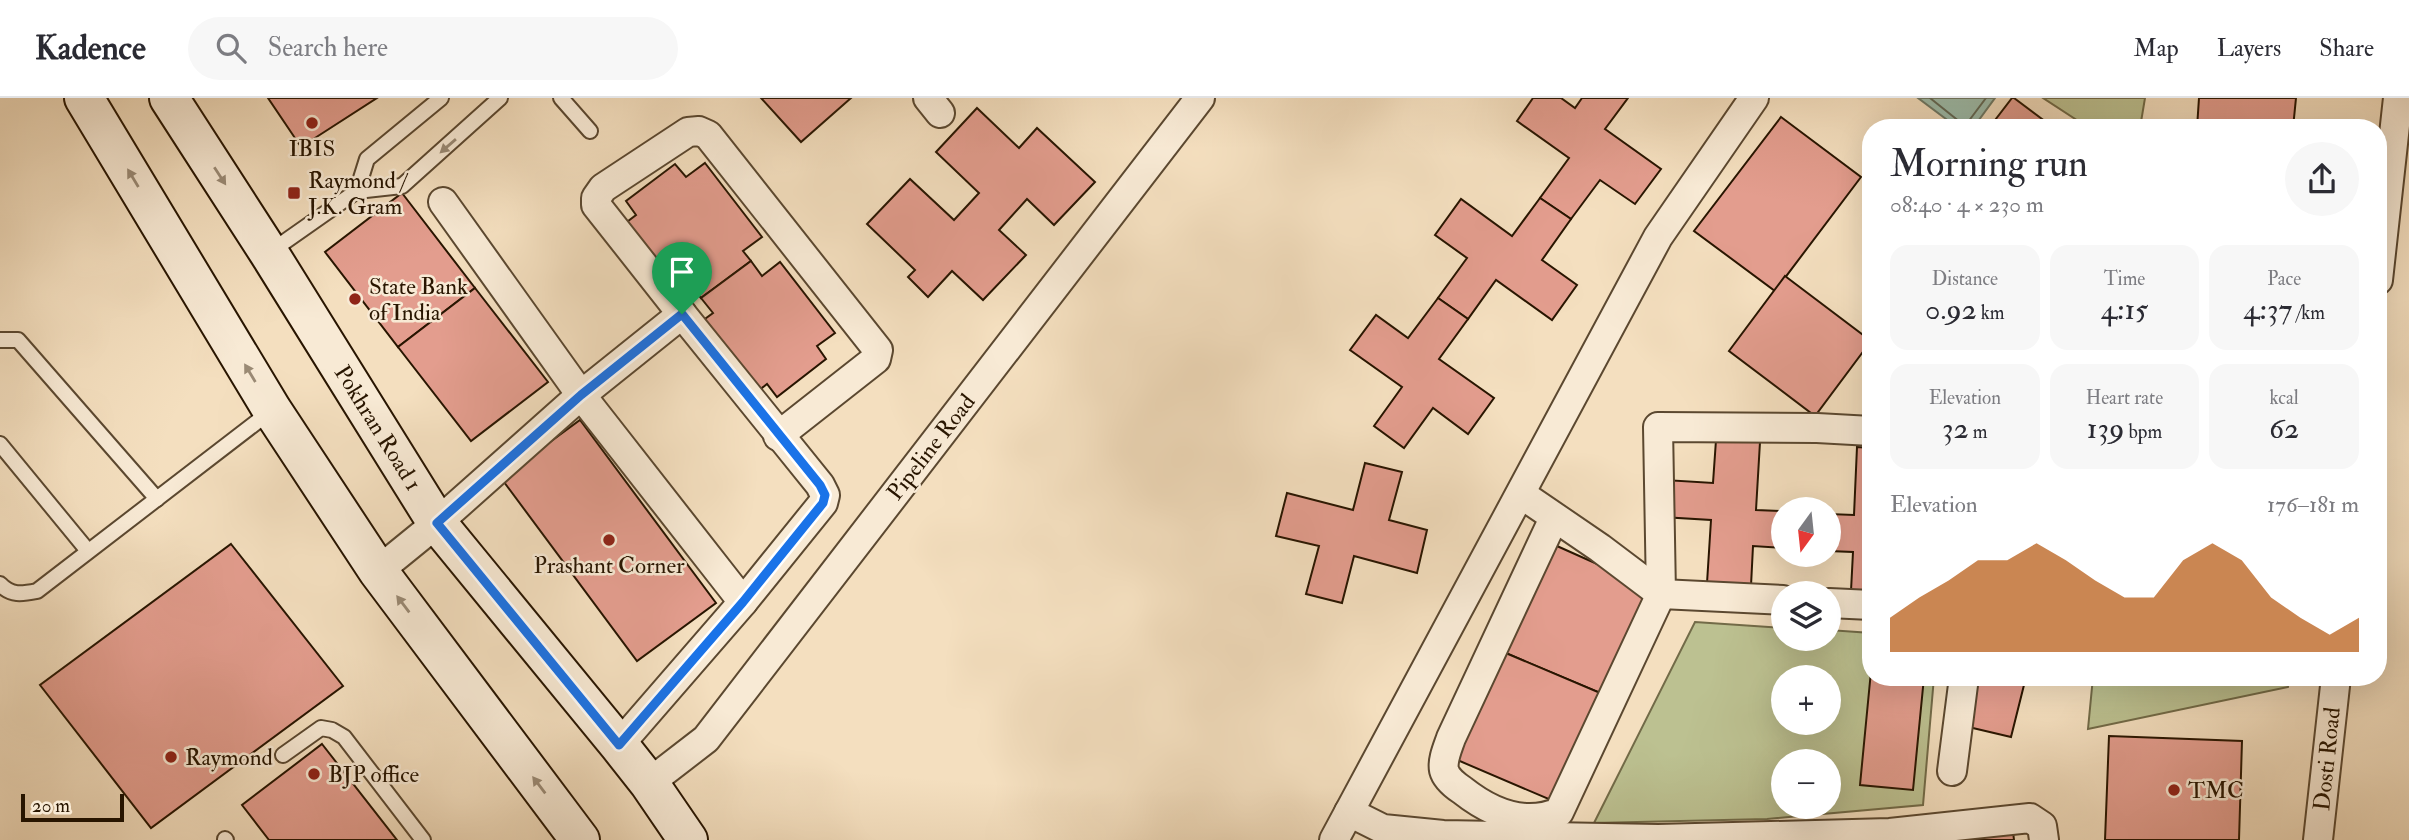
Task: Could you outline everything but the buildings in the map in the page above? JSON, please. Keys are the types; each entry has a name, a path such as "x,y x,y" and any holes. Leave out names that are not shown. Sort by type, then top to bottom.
{"main road":[{"path":"84,98 272,410 379,572 577,839"},
{"name":"Pokhran Road 1","path":"169,98 437,523 619,745 688,840"}],"street":[{"name":"Pipeline Road","path":"654,791 706,739 1200,98"},
{"path":"1334,840 1658,237 1754,98"},
{"path":"2387,198 2398,98"},
{"path":"619,745 743,602 823,503 825,495 820,485 778,436 596,205 596,198 603,188 688,132 699,131 708,135 878,350 876,359 778,436"},
{"path":"443,202 581,395 743,602"},
{"path":"379,572 581,395 682,314"},
{"path":"1554,518 1451,737 1444,760 1445,772 1455,785 1493,812 1536,819 1559,813 1661,594 1658,428 1862,430"},
{"path":"1521,494 1661,594 1771,599"},
{"path":"1841,604 1862,605"},
{"path":"1951,771 1963,686"},
{"name":"Dosti Road","path":"2318,840 2335,686"},
{"path":"1349,812 1380,834 1658,839 1891,833 2030,818 2042,826 2044,840"}],"lane":[{"path":"357,191 367,159 441,98"},
{"path":"269,253 357,191 402,186 500,98"},
{"path":"561,98 590,131"},
{"path":"0,340 18,340 157,499"},
{"path":"0,584 5,589 20,594 37,591 272,410"},
{"path":"0,444 88,551"},
{"path":"284,755 321,728 332,730 344,737 423,840"}],"green space":[{"path":"2043,98 2145,98 2142,119 2075,119"},
{"path":"1695,622 1771,627 1771,651 1841,651 1841,631 1862,632 1862,686 1933,686 1923,805 1841,812 1841,749 1771,749 1771,819 1594,823"},
{"path":"2092,686 2288,686 2288,687 2088,729"}],"water":[{"path":"1918,98 1995,98 1980,119 1946,119"}],"place":[{"name":"IBIS","path":"312,123"},
{"name":"Raymond / J.K. Gram","path":"294,193"},
{"name":"State Bank of India","path":"355,299"},
{"name":"Prashant Corner","path":"609,540"},
{"name":"Raymond","path":"171,757"},
{"name":"BJP office","path":"314,774"},
{"name":"TMC","path":"2174,790"}],"route":[{"path":"682,314 820,485 825,495 823,503 743,602 619,745 437,523 581,395 682,314"}]}
